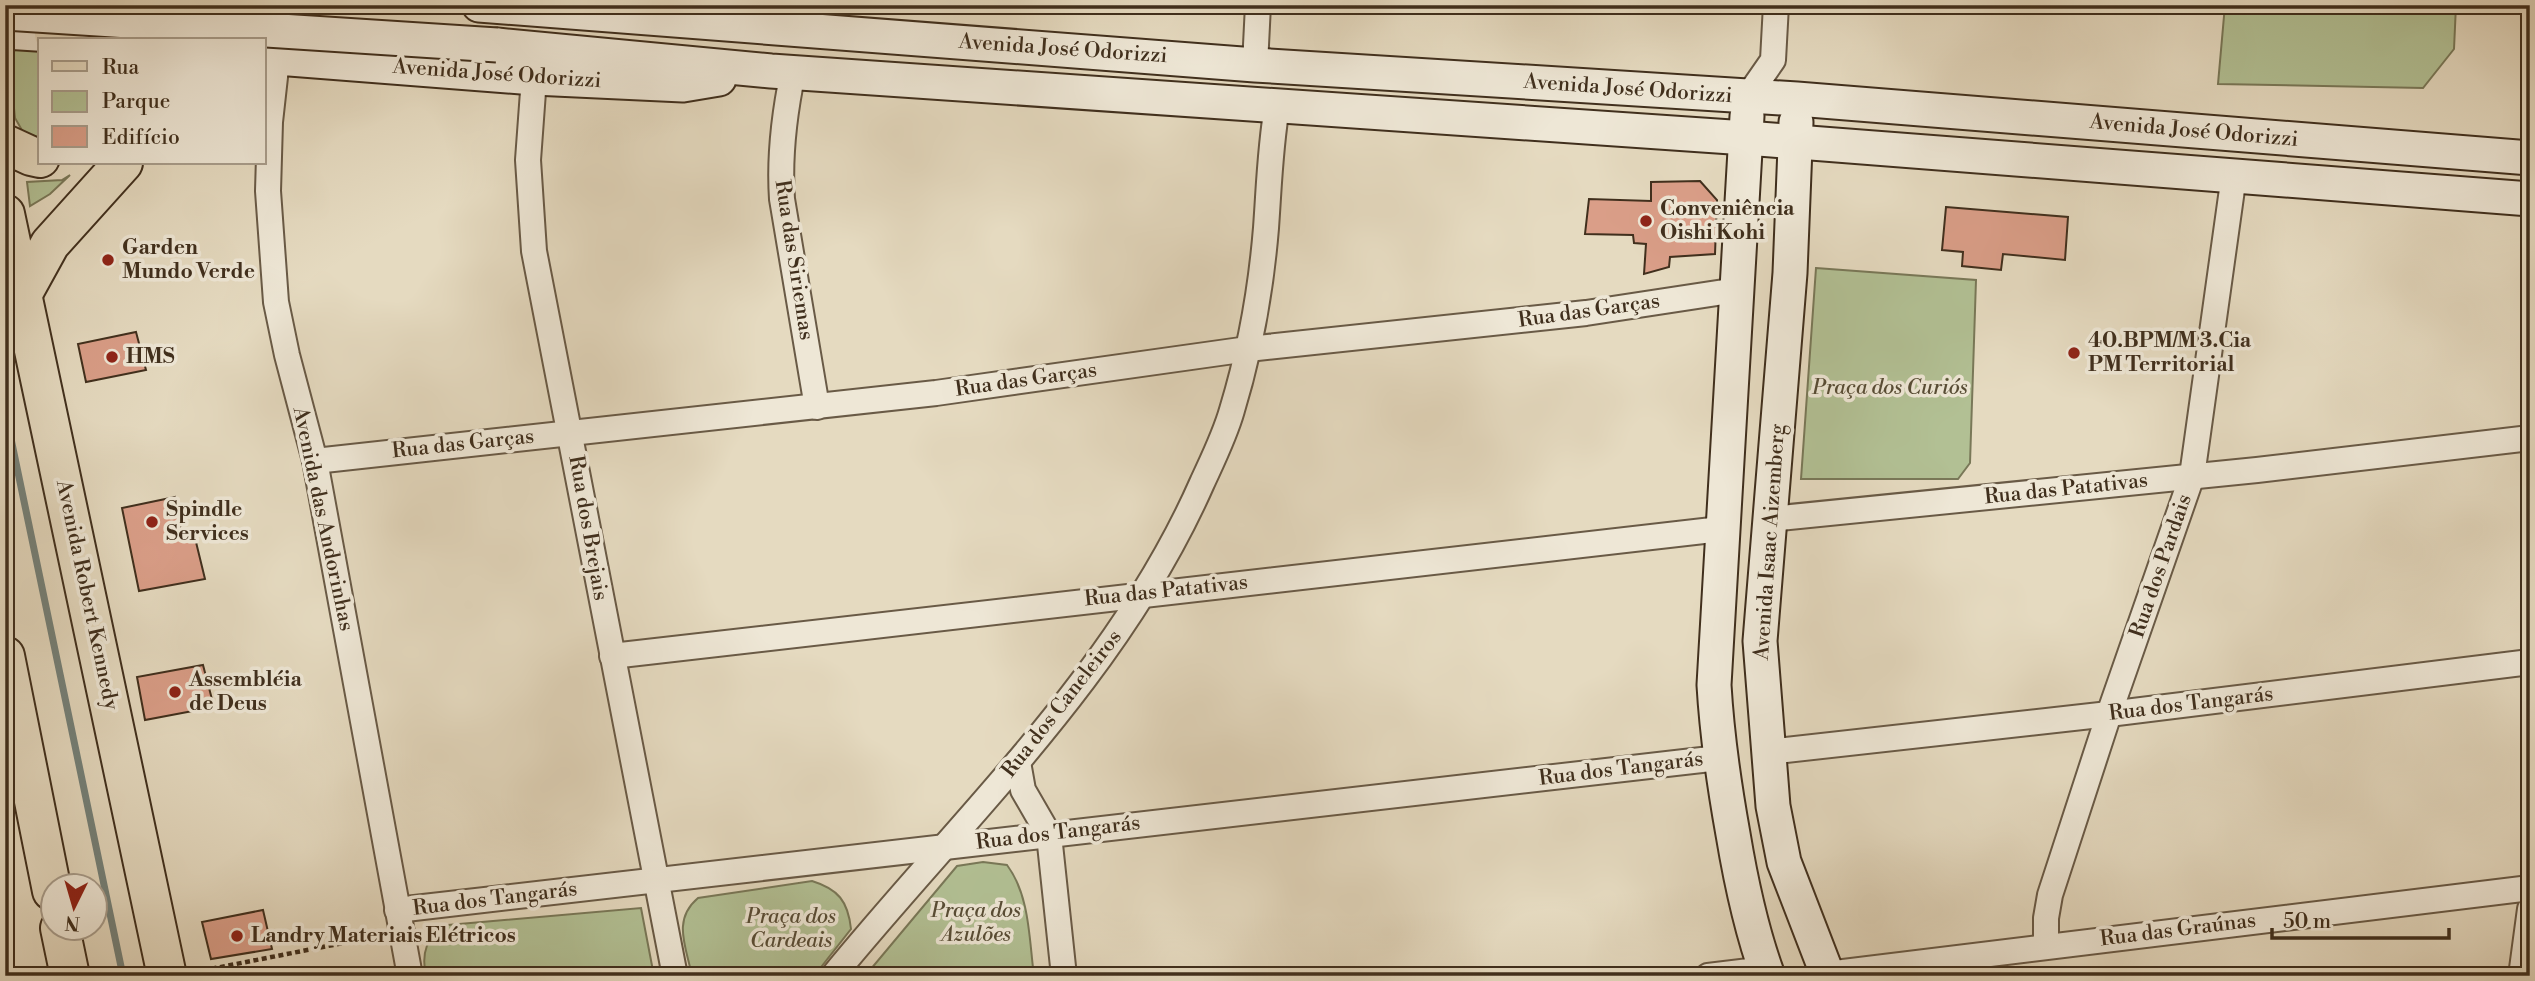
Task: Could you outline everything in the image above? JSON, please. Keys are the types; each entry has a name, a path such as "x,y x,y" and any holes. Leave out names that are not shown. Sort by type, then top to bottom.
{"main road":[{"name":"Avenida José Odorizzi","path":"675,5 727,23"},
{"name":"Avenida José Odorizzi","path":"491,6 1255,65 1797,99 2530,158"},
{"name":"Avenida José Odorizzi","path":"5,13 497,45 782,71 1746,138 2530,199"},
{"path":"5,32 82,38"},
{"name":"Avenida José Odorizzi","path":"271,58 534,78 683,85 782,71"},
{"path":"1748,96 1714,684 1719,758 1741,880 1767,973"},
{"name":"Avenida Isaac Aizemberg","path":"1797,99 1790,274 1760,641 1773,806 1784,863 1827,975"},
{"path":"5,144 38,158"},
{"path":"23,293 50,244 122,164"},
{"name":"Avenida Robert Kennedy","path":"5,214 177,975"},
{"path":"5,656 48,872"},
{"path":"63,942 70,976"}],"street":[{"path":"1255,65 1258,5"},
{"path":"1748,96 1773,60 1776,5"},
{"name":"Avenida das Andorinhas","path":"271,58 268,191 274,283 287,355 315,461 410,976"},
{"path":"1773,60 1797,99"},
{"name":"Rua das Siriemas","path":"782,71 782,199 817,407"},
{"name":"Rua dos Brejais","path":"534,78 527,160 534,251 675,976"},
{"name":"Rua dos Caneleiros","path":"833,976 889,907 1060,712 1103,656 1145,593 1181,531 1232,411 1248,349 1260,286 1271,143 1277,107"},
{"name":"Rua dos Pardais","path":"2046,946 2046,918 2050,895 2109,714 2192,476 2234,175"},
{"name":"Rua das Garças","path":"315,461 936,393 1248,349 1586,313 1737,290"},
{"name":"Rua das Patativas","path":"1770,519 2530,438"},
{"name":"Rua das Patativas","path":"612,656 1721,529"},
{"name":"Rua dos Tangarás","path":"1768,752 2109,714 2530,662"},
{"name":"Rua dos Tangarás","path":"399,921 657,880 1719,758"},
{"path":"1018,762 1023,790 1049,835 1064,976"},
{"name":"Rua das Graúnas","path":"1827,975 2530,888"},
{"path":"2521,976 2530,909"},
{"path":"1708,976 1767,973"}],"path":[{"path":"177,975 399,921"}],"green space":[{"path":"2225,5 2456,5 2454,49 2423,88 2218,84"},
{"path":"20,48 38,49 38,137 23,132 15,118 9,59 11,52"},
{"path":"70,175 50,194 30,206 27,182 62,180"},
{"name":"Praça dos Curiós","path":"1816,268 1976,280 1970,463 1958,479 1801,479"},
{"name":"Praça dos Azulões","path":"983,862 1007,865 1015,877 1027,918 1034,976 865,976 957,866"},
{"name":"Praça dos Cardeais","path":"812,881 829,888 840,898 847,911 851,929 814,976 692,976 684,944 683,924 690,906 698,898"},
{"path":"641,908 654,976 426,976 424,960 427,946 435,934 448,925"}],"building":[{"path":"1700,181 1717,200 1715,254 1670,257 1669,267 1644,274 1646,244 1634,243 1633,235 1585,234 1589,199 1651,201 1651,182"},
{"path":"1946,207 2068,217 2065,260 2003,254 2001,270 1962,266 1963,252 1942,250"},
{"name":"HMS","path":"136,332 146,370 86,382 78,344"},
{"path":"175,497 183,541 195,538 205,579 139,591 122,508"},
{"name":"Assembléia de Deus","path":"203,665 214,707 145,720 137,677"},
{"name":"Landry Materiais Elétricos","path":"263,910 272,949 211,959 202,922"}],"waterway":[{"path":"5,410 123,976"}],"place":[{"name":"Conveniência Oishi Kohi","path":"1646,221"},
{"name":"Garden Mundo Verde","path":"108,260"},
{"name":"40.BPM/M 3.Cia PM Territorial","path":"2074,353"},
{"name":"HMS","path":"112,357"},
{"name":"Spindle Services","path":"152,522"},
{"name":"Assembléia de Deus","path":"175,692"},
{"name":"Landry Materiais Elétricos","path":"237,936"}]}
